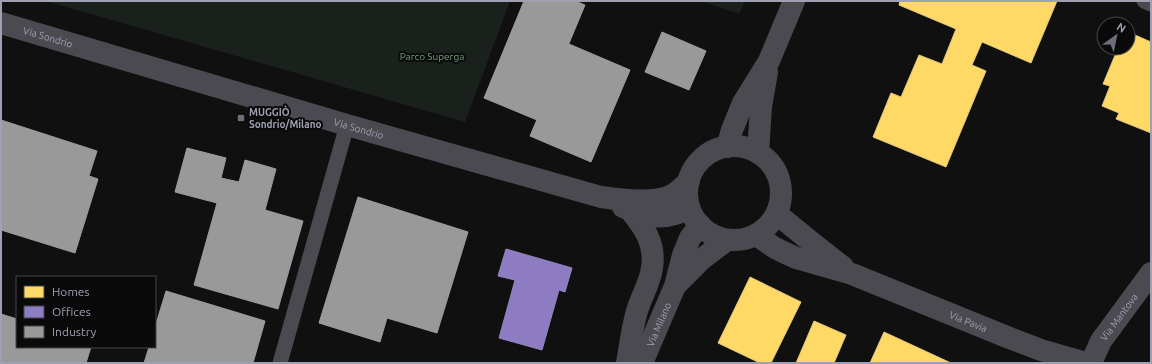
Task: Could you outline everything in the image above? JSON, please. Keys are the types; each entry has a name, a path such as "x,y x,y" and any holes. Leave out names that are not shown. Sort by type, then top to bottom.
{"street":[{"path":"727,147 743,103 769,61 794,1"},
{"name":"Via Sondrio","path":"1,23 347,125 601,197"},
{"path":"758,153 761,107 769,61"},
{"path":"727,147 743,147 758,153 765,157 778,176 782,191 780,206 777,214 768,226 756,235 741,240 727,240 709,233 694,216 687,194 689,181 693,171 699,162 707,155 727,147"},
{"path":"601,197 647,201 672,195 684,187 689,181"},
{"path":"601,197 630,210 654,216 676,214 694,216"},
{"path":"627,363 636,313 652,268 651,243 641,223 630,210"},
{"name":"Via Pavia","path":"777,214 852,274"},
{"path":"675,286 683,255 690,238 694,216"},
{"name":"Via Pavia","path":"756,235 775,248 796,258 852,274 1041,350 1086,363"},
{"path":"675,286 702,259 727,240"},
{"name":"Via Mantova","path":"1091,363 1101,341 1151,273"},
{"name":"Via Milano","path":"642,363 675,286"}],"lane":[{"path":"1144,1 1151,4"},
{"path":"280,363 347,125"}],"green space":[{"name":"Parco Superga","path":"46,1 510,1 465,122"},
{"path":"701,1 745,1 739,14"}],"building: Homes":[{"path":"900,1 1057,1 1031,63 982,42 972,65 986,71 946,167 873,137 891,93 901,97 919,55 942,64 956,29 899,5"},
{"path":"1136,35 1151,42 1151,133 1116,119 1119,113 1102,106 1110,86 1103,84 1115,56 1136,56"},
{"path":"750,277 801,302 771,363 760,363 718,343"},
{"path":"814,321 846,335 834,363 796,363"},
{"path":"884,332 951,363 870,363"}],"building: Offices":[{"path":"506,249 572,268 565,292 559,290 542,350 499,338 515,280 498,276"}],"building: Industry":[{"path":"524,1 575,1 585,5 537,120 484,98"},
{"path":"662,32 706,51 689,90 645,72"},
{"path":"569,44 630,70 591,162 530,136"},
{"path":"1,120 97,151 89,176 98,179 75,253 1,230"},
{"path":"187,148 226,158 221,178 239,182 245,160 276,169 265,210 303,221 278,309 194,285 217,203 175,192"},
{"path":"358,197 468,232 437,333 387,318 380,342 319,323"},
{"path":"166,291 265,321 253,363 144,363 149,348 156,348 156,324"},
{"path":"1,314 16,319 16,348 91,348 86,363 1,363"}],"place":[{"name":"MUGGIÒ Sondrio/Milano","path":"241,118"}]}
